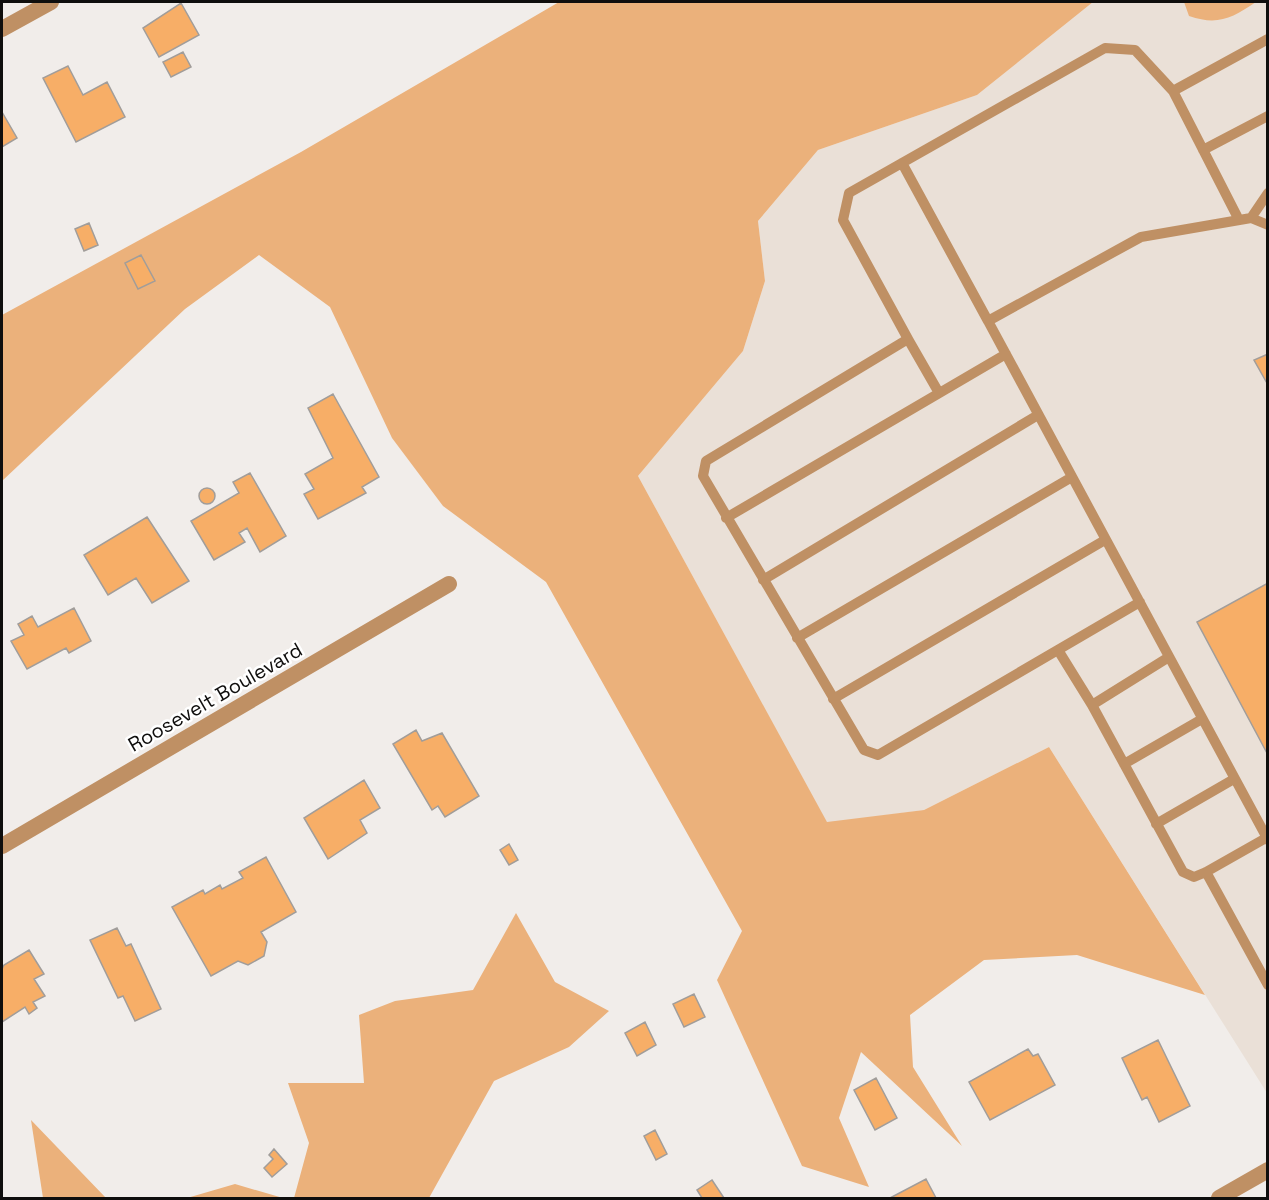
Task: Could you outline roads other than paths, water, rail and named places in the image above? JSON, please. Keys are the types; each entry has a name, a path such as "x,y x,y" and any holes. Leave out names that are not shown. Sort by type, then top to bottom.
{"street":[{"path":"2,29 51,2"},
{"name":"Roosevelt Boulevard","path":"2,846 449,584"},
{"path":"1219,1198 1268,1170"}],"lane":[{"path":"1173,91 1268,39"},
{"path":"939,393 843,220 849,193 1105,48 1135,50 1173,91 1239,220"},
{"path":"1203,150 1268,116"},
{"path":"902,164 1267,839 1206,873 1194,877 1183,872 1092,705 1058,650"},
{"path":"1251,218 1268,193"},
{"path":"988,321 1141,237 1251,218 1268,225"},
{"path":"908,339 706,461 703,476 864,750 878,755 1140,602"},
{"path":"726,518 1006,354"},
{"path":"763,580 1038,415"},
{"path":"797,638 1071,477"},
{"path":"833,699 1105,540"},
{"path":"1092,705 1169,657"},
{"path":"1124,764 1202,719"},
{"path":"1156,824 1234,779"},
{"path":"1206,873 1268,985"}]}
